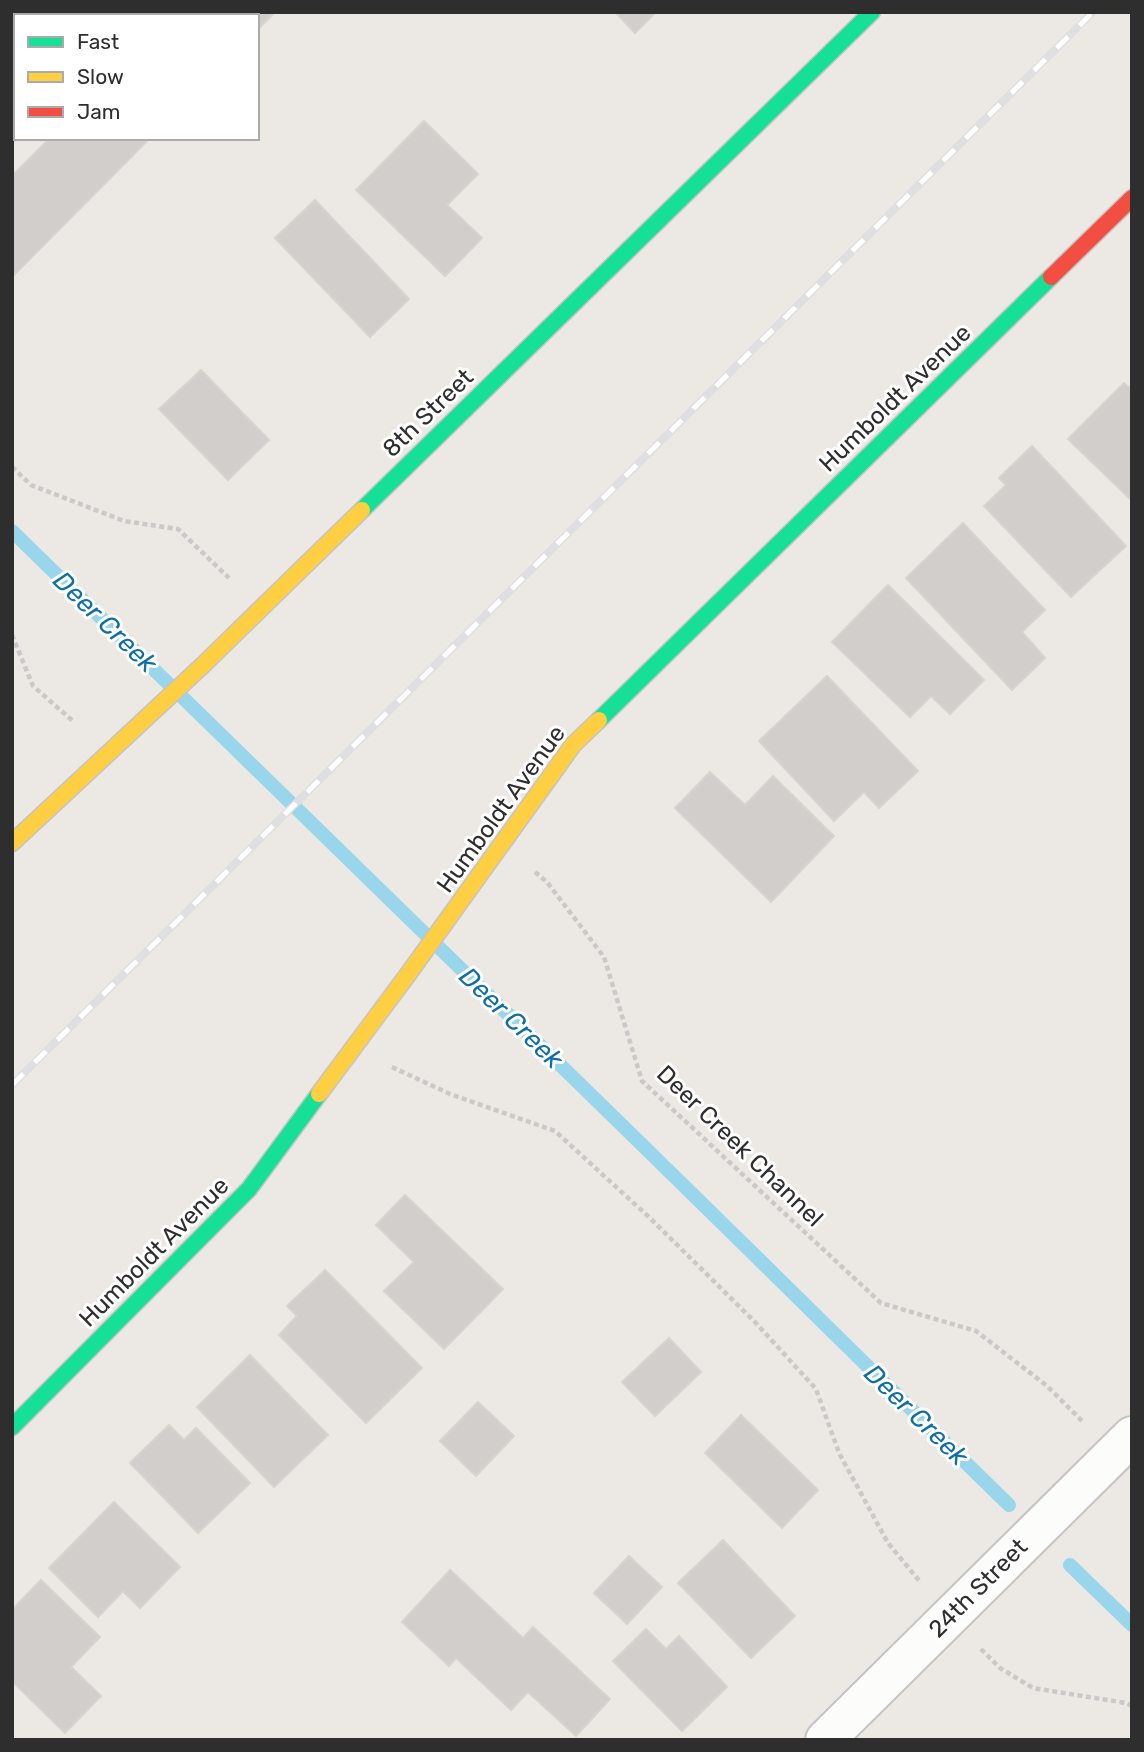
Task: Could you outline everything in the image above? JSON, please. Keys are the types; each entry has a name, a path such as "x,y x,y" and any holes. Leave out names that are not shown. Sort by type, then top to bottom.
{"street":[{"name":"8th Street","path":"12,843 203,665 872,12"},
{"name":"Humboldt Avenue","path":"12,1427 249,1189 410,973 573,745 1132,198"},
{"name":"24th Street","path":"825,1740 1123,1444"}],"path":[{"path":"12,467 31,485 124,521 178,529 260,609"},
{"path":"12,635 33,686 74,722"},
{"name":"Deer Creek Channel","path":"502,845 547,882 604,957 642,1081 881,1303 976,1331 1123,1444"},
{"path":"354,1048 450,1094 555,1130 650,1218 755,1322 816,1389 839,1453 888,1543 950,1616 1000,1668 1033,1689 1132,1706"}],"building":[{"path":"12,12 83,12 14,14 14,64"},
{"path":"275,12 259,28 259,14 174,14"},
{"path":"615,12 656,12 635,33"},
{"path":"424,121 478,174 447,205 482,238 445,276 356,190"},
{"path":"48,140 148,140 12,277 12,176"},
{"path":"315,200 409,299 370,337 275,238"},
{"path":"201,370 269,440 228,480 159,409"},
{"path":"1124,383 1132,390 1132,501 1068,439"},
{"path":"1032,446 1126,546 1071,597 984,506 1006,485 999,478"},
{"path":"963,523 1045,610 1022,632 1045,658 1012,690 906,578"},
{"path":"888,585 984,680 950,714 931,696 910,717 832,642"},
{"path":"827,676 918,771 879,808 864,792 834,821 759,741"},
{"path":"710,772 745,805 773,776 834,836 771,902 675,808"},
{"path":"405,1195 503,1289 444,1349 384,1291 414,1262 376,1225"},
{"path":"325,1270 422,1368 366,1423 279,1335 297,1316 287,1306"},
{"path":"669,1338 701,1372 655,1416 622,1382"},
{"path":"250,1355 328,1435 274,1487 197,1407"},
{"path":"478,1402 514,1436 476,1476 440,1441"},
{"path":"741,1415 818,1490 782,1528 705,1453"},
{"path":"169,1425 184,1440 196,1428 250,1483 198,1533 130,1463"},
{"path":"114,1502 180,1567 140,1608 123,1591 98,1617 49,1568"},
{"path":"723,1540 795,1616 751,1658 678,1583"},
{"path":"629,1556 662,1587 627,1624 594,1593"},
{"path":"450,1570 523,1638 533,1627 610,1699 576,1736 528,1692 511,1710 456,1658 449,1666 402,1622"},
{"path":"41,1580 100,1637 71,1667 101,1696 65,1733 12,1681 12,1610"},
{"path":"646,1629 666,1649 679,1636 727,1687 682,1731 613,1661"}],"waterway":[{"name":"Deer Creek","path":"12,531 1009,1505"},
{"name":"Deer Creek","path":"1070,1565 1132,1625"}],"railway":[{"path":"12,1085 1093,12"}],"traffic: fast":[{"path":"362,510 872,12"},
{"path":"599,720 1051,277"},
{"path":"12,1427 249,1189 319,1094"}],"traffic: slow":[{"path":"12,843 203,665 362,510"},
{"path":"319,1094 573,745 599,720"}],"traffic: jam":[{"path":"1051,277 1132,198"}]}
